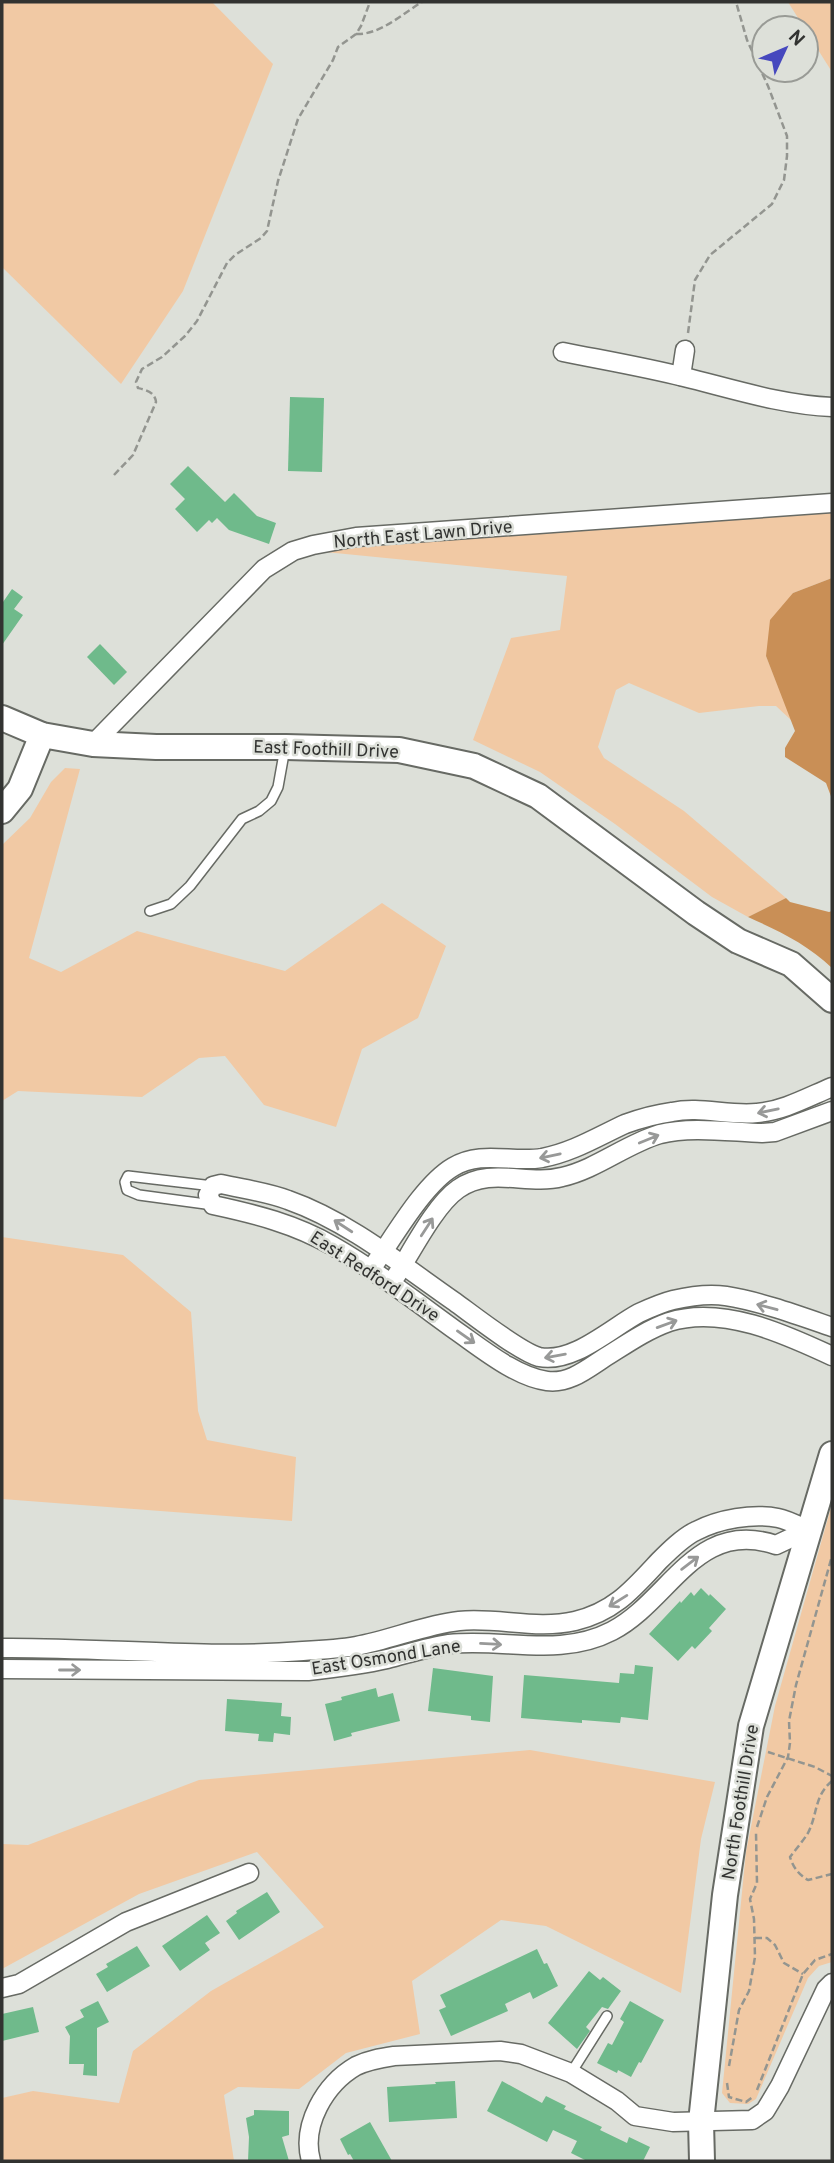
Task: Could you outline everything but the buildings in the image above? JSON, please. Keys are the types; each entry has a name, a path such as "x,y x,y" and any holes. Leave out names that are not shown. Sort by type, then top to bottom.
{"street":[{"path":"681,376 685,350"},
{"path":"563,352 681,376 772,399 832,407"},
{"name":"North East Lawn Drive","path":"93,744 264,569 293,551 356,537 832,503"},
{"name":"East Foothill Drive","path":"2,718 42,735 93,744 399,750 474,766 538,796 738,941 791,964 832,1000"},
{"path":"2,811 20,789 42,735"},
{"path":"369,1270 430,1188 446,1172 463,1162 485,1158 537,1159 561,1154 627,1124 672,1111 707,1110 755,1114 780,1109 832,1087"},
{"path":"390,1285 441,1206 456,1190 474,1179 492,1176 526,1180 562,1177 662,1134 682,1131 775,1132 832,1111"},
{"name":"East Redford Drive","path":"213,1186 221,1184 288,1199 330,1217 533,1355 554,1357 569,1353 598,1340 636,1315 659,1304 692,1296 726,1296 832,1327"},
{"path":"213,1186 208,1195 213,1205"},
{"name":"East Redford Drive","path":"213,1205 261,1215 306,1231 335,1247 489,1353 532,1377 547,1381 560,1381 576,1376 633,1339 672,1321 693,1319 735,1320 832,1356"},
{"name":"North Foothill Drive","path":"702,2161 701,2122 725,1895 751,1726 832,1454"},
{"name":"East Osmond Lane","path":"2,1647 221,1653 300,1651 355,1646 459,1621 547,1626 587,1618 629,1594 661,1559 695,1531 744,1517 779,1518 808,1530"},
{"path":"737,1519 739,1541"},
{"name":"East Osmond Lane","path":"2,1669 308,1671 347,1667 448,1644 547,1647 566,1645 598,1637 629,1620 692,1560 711,1549 756,1539 776,1545 808,1530"},
{"path":"418,1630 421,1651"},
{"path":"2,1988 19,1984 126,1923 248,1873"},
{"path":"311,2161 310,2135 315,2113 326,2095 338,2080 357,2066 377,2058 500,2051 521,2054 570,2073 617,2101 668,2110 701,2122 752,2120 765,2111 780,2086 826,1989 832,1983"}],"lane":[{"path":"150,911 171,904 190,886 242,818 259,811 271,801 278,787 286,747"},
{"path":"213,1186 128,1176 125,1182 127,1190 139,1195 213,1205"},
{"path":"570,2073 607,2015"}],"path":[{"path":"114,475 133,455 156,402 156,398 149,391 138,388 138,375 185,336 204,311 227,263 234,254 261,237 267,230 278,181 298,120 338,47 356,34 361,26 370,2"},
{"path":"356,34 383,27 422,2"},
{"path":"685,350 695,280 710,255 772,204 783,180 787,156 787,136 747,40 736,2"},
{"path":"832,1556 796,1685 789,1721 788,1757 767,1797 756,1829 757,1883 750,1899 755,1957 732,2043 726,2085 729,2097 746,2102 755,2094 803,1974 815,1960 832,1954"},
{"path":"748,1745 788,1757 832,1778 820,1794 807,1834 790,1857 801,1876 808,1880 832,1874"},
{"path":"755,1938 767,1938 775,1944 784,1964 803,1974"}],"shaded area":[{"path":"2,2 212,2 273,64 183,291 121,384 2,267"},
{"path":"788,2 832,2 832,72 820,53 820,14 796,14"},
{"path":"832,508 832,578 793,593 766,656 792,721 776,706 699,713 629,683 616,690 598,747 604,758 684,811 786,898 748,917 712,897 540,772 473,740 511,638 560,630 567,576 315,551"},
{"path":"832,578 832,799 826,783 785,757 785,748 795,731 766,656 770,620 793,593"},
{"path":"65,768 80,769 29,958 61,972 137,931 285,971 382,903 446,946 418,1018 362,1049 336,1127 264,1105 225,1056 199,1058 142,1097 18,1091 2,1101 2,845 30,818 51,782"},
{"path":"786,898 790,902 832,911 832,968 803,945 748,917"},
{"path":"2,1237 123,1255 191,1312 198,1411 207,1440 296,1457 292,1521 2,1499"},
{"path":"832,1504 832,1962 819,1966 808,1978 756,2099 748,2104 730,2103 722,2093 746,1852 775,1706"},
{"path":"530,1750 715,1782 701,1839 681,1993 546,1926 501,1920 412,1981 420,2034 346,2053 299,2089 238,2087 224,2095 234,2161 2,2161 2,2098 33,2091 119,2103 133,2051 211,1991 324,1927 257,1852 139,1894 2,1969 2,1844 28,1845 199,1780"}]}
